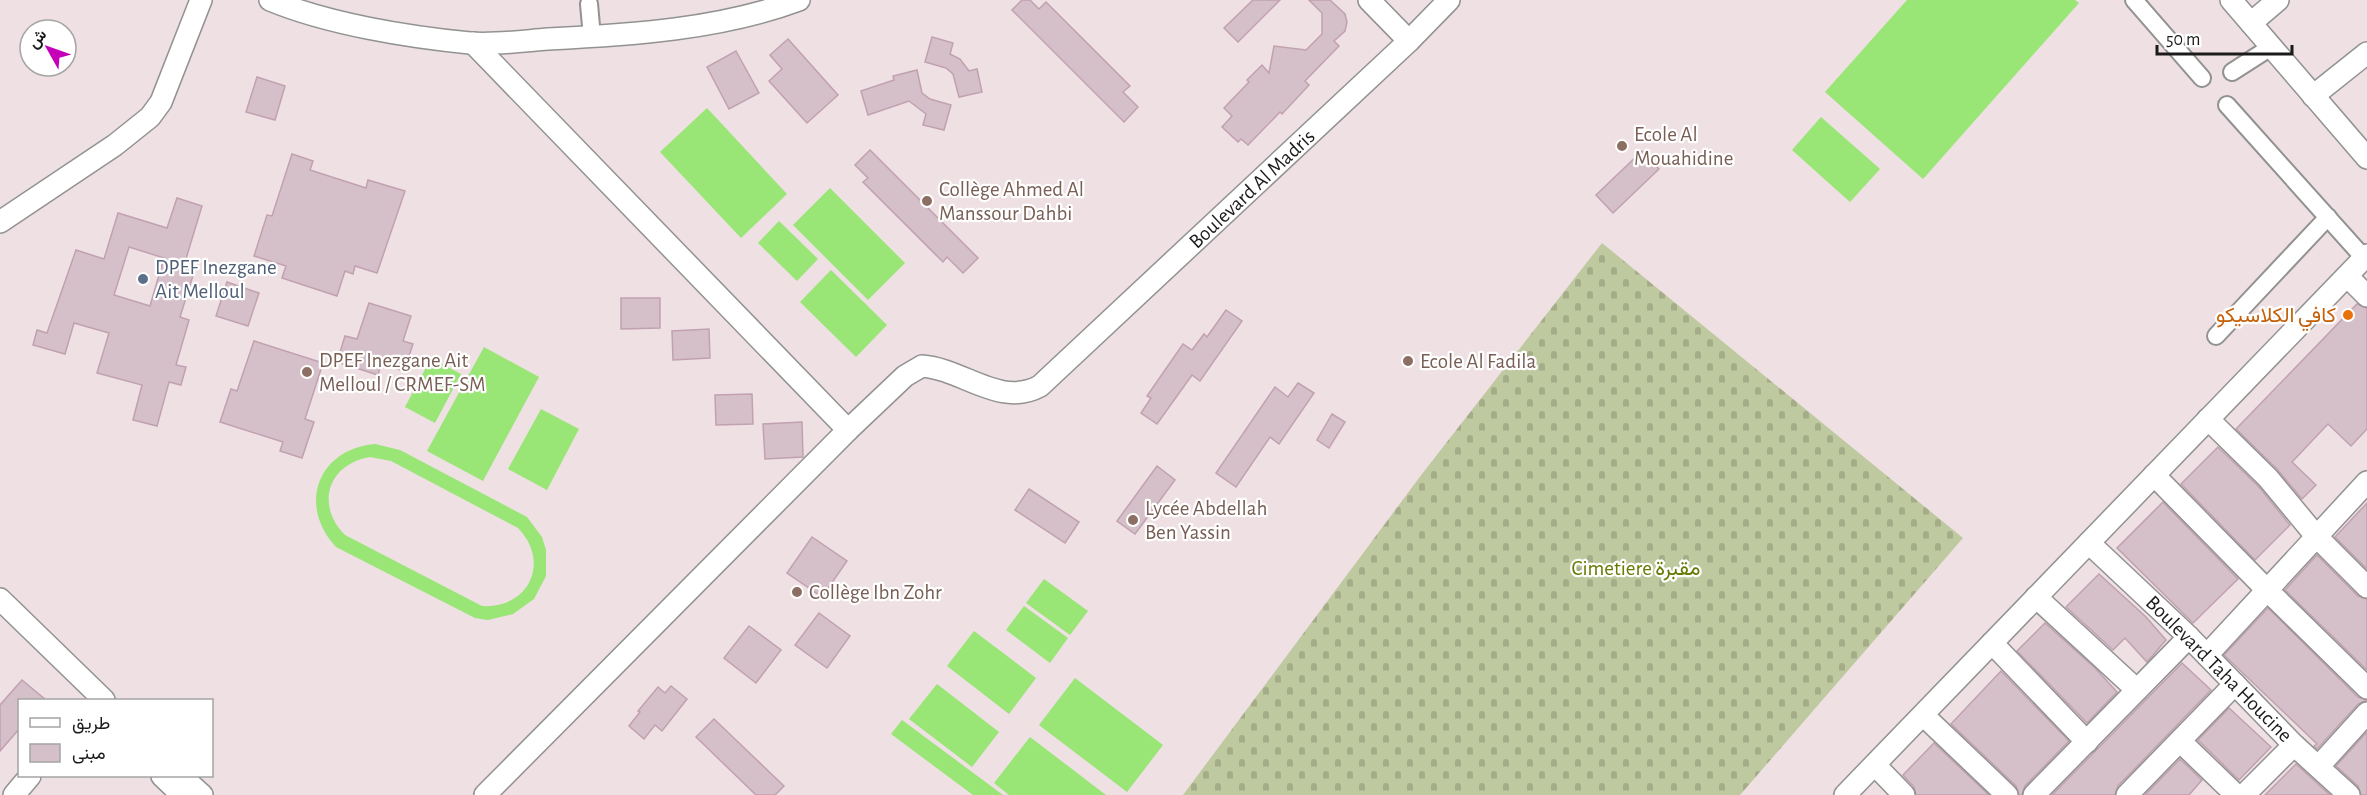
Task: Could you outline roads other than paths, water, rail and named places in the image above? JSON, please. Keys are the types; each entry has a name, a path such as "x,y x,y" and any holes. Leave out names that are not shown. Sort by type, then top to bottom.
{"street":[{"path":"0,222 115,145 150,117 161,102 201,0"},
{"path":"270,0 297,11 390,32 473,43 592,37 700,26 799,0"},
{"path":"1369,0 1409,41"},
{"name":"Boulevard Al Madris","path":"848,430 905,376 922,366 944,371 1010,394 1030,392 1054,375 1409,41 1449,0"},
{"path":"2134,0 2202,78"},
{"path":"2231,0 2367,158"},
{"path":"2251,23 2278,0"},
{"path":"589,3 592,37"},
{"path":"473,43 848,430 485,795"},
{"path":"2232,72 2271,47"},
{"path":"2313,96 2367,53"},
{"path":"1845,795 2366,257 2227,105"},
{"path":"2216,336 2328,217"},
{"path":"2347,276 2367,296"},
{"path":"2208,419 2268,478 2316,536 2367,587"},
{"path":"2154,475 2266,590 2367,687"},
{"path":"2207,655 2367,482"},
{"name":"Boulevard Taha Houcine","path":"2089,543 2189,637 2294,745 2349,795"},
{"path":"2036,597 2137,690"},
{"path":"0,599 93,698"},
{"path":"0,618 93,698"},
{"path":"2034,795 2189,637"},
{"path":"1992,643 2087,742"},
{"path":"2127,795 2235,684"},
{"path":"2319,766 2367,713"},
{"path":"1923,715 2007,795"},
{"path":"2180,741 2236,795"},
{"path":"2244,795 2294,745"},
{"path":"1875,765 1904,795"},
{"path":"14,795 29,777"},
{"path":"163,777 182,795"},
{"path":"183,777 202,795"}],"place":[{"name":"Ecole Al Mouahidine","path":"1622,146"},
{"name":"Collège Ahmed Al Manssour Dahbi","path":"927,201"},
{"name":"DPEF Inezgane Ait Melloul","path":"143,279"},
{"name":"كافي الكلاسيكو","path":"2348,315"},
{"name":"Ecole Al Fadila","path":"1408,361"},
{"name":"DPEF Inezgane Ait Melloul / CRMEF-SM","path":"307,372"},
{"name":"Lycée Abdellah Ben Yassin","path":"1133,520"},
{"name":"Collège Ibn Zohr","path":"797,592"}],"park label":[{"name":"Cimetiere مقبرة","path":"1636,568"}]}
